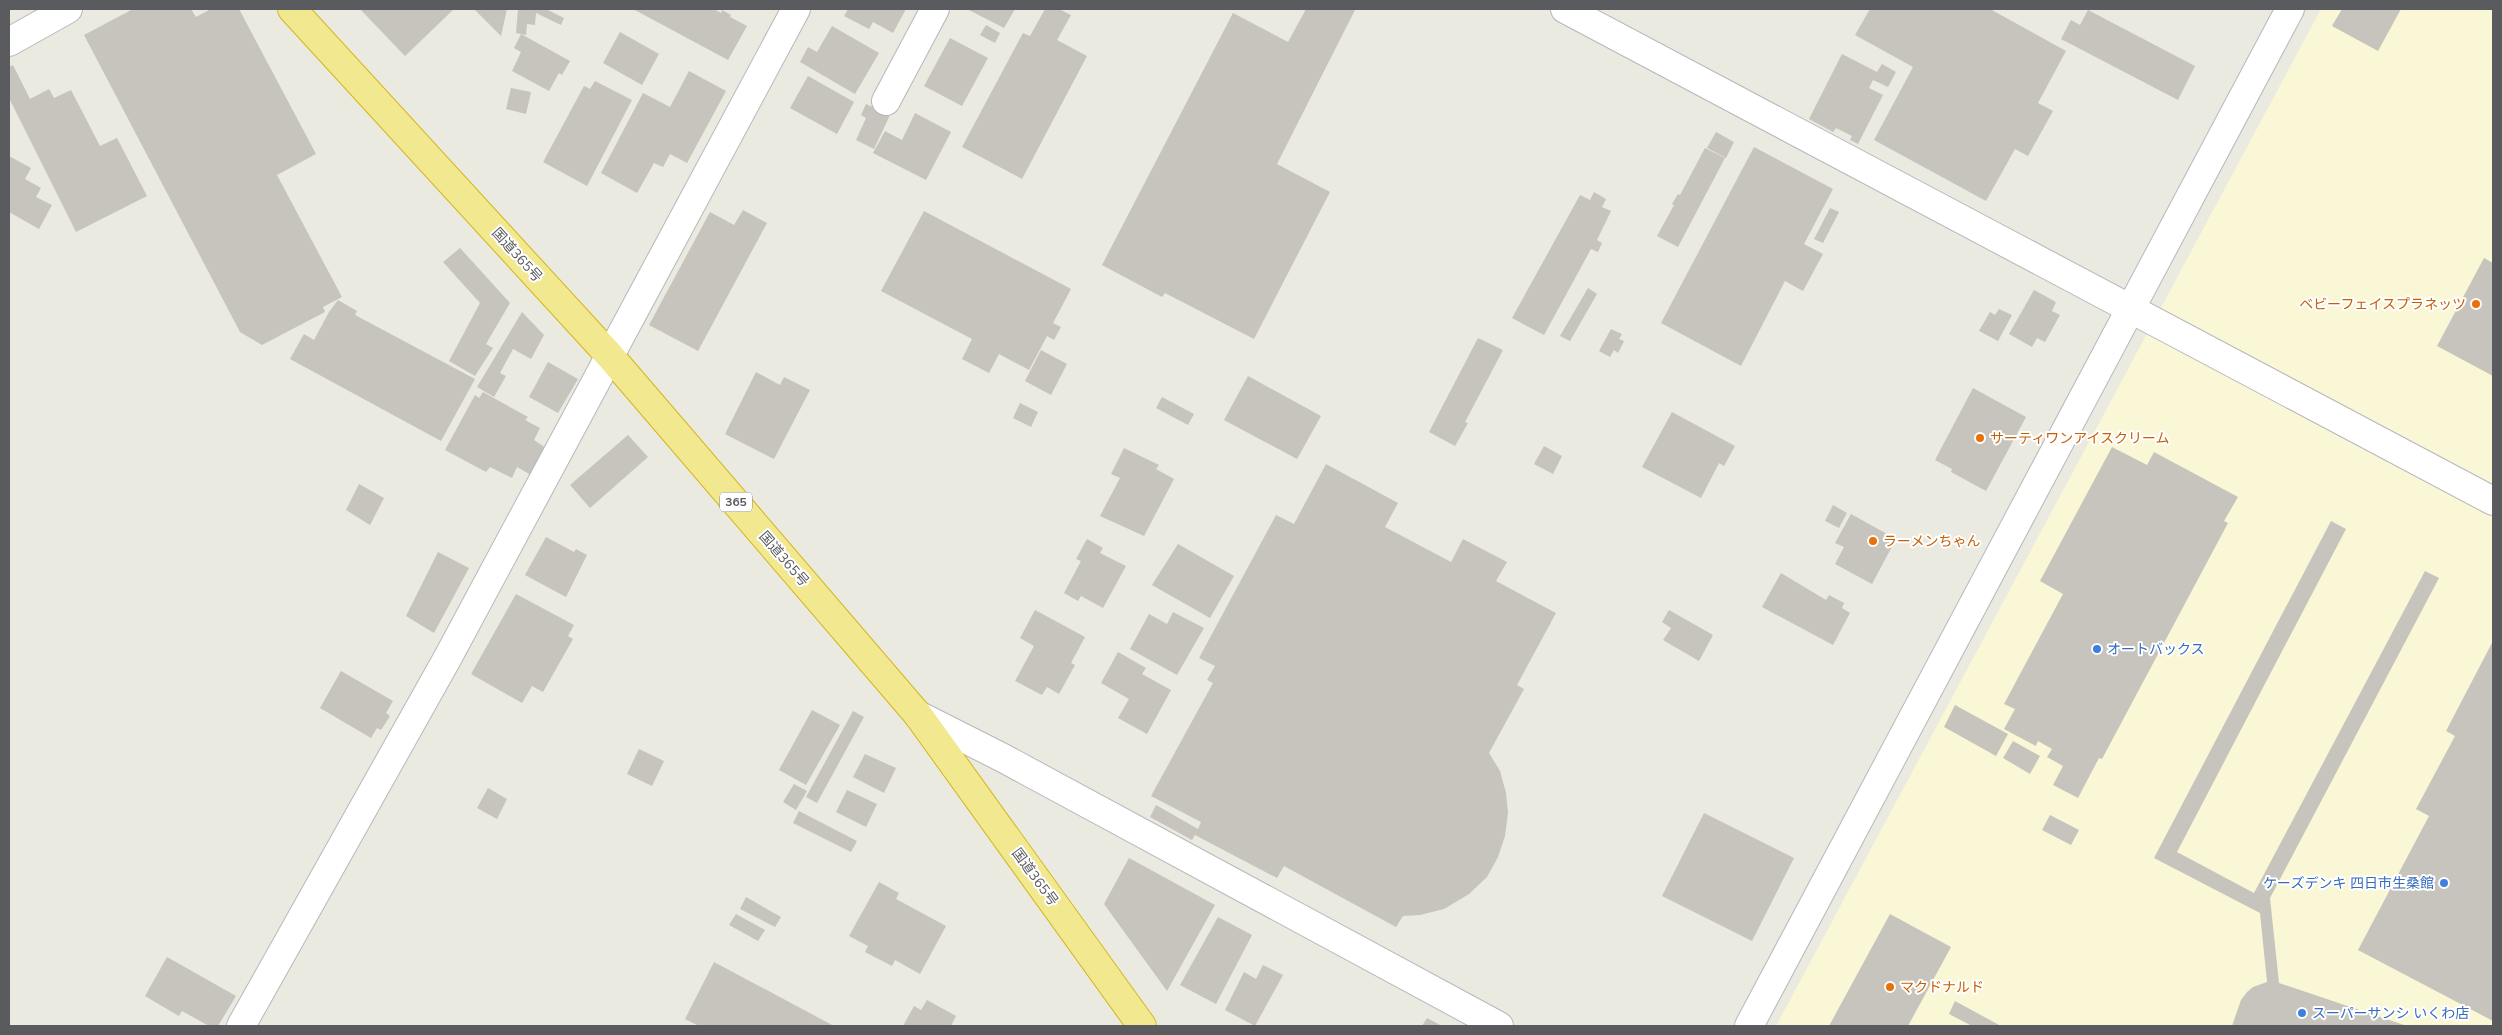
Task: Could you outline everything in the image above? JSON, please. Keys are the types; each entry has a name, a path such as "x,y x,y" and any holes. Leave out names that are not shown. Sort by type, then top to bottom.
{"highway":[{"name":"国道365号","path":"292,9 610,356 918,715 1142,1026"}],"street":[{"path":"9,42 68,9"},
{"path":"241,1026 447,659 796,9"},
{"path":"886,101 935,9"},
{"path":"1565,9 2493,501"},
{"path":"1750,1026 2290,9"},
{"path":"918,715 1004,758 1499,1026"}],"shaded area":[{"path":"2321,9 2493,9 2493,1026 1776,1026"}],"building":[{"path":"133,9 191,9 196,17 211,9 239,9 316,154 277,175 342,297 323,307 325,312 262,345 240,332 84,35"},
{"path":"360,9 454,9 405,56"},
{"path":"474,9 507,9 501,36"},
{"path":"518,9 546,9 564,18 561,25 536,13 535,25 527,24 526,35 516,33"},
{"path":"633,9 714,9 721,13 722,10 731,15 730,17 747,26 728,60"},
{"path":"848,9 906,9 893,33 873,22 869,29 844,16"},
{"path":"967,9 1015,9 1004,28"},
{"path":"1045,9 1059,9 1071,15 1057,40 1087,56 1022,179 962,147 1023,33 1030,36"},
{"path":"1306,9 1355,10 1277,164 1330,192 1254,339 1165,293 1162,297 1102,265 1233,13 1288,42"},
{"path":"1870,9 1990,9 2066,51 2038,103 2053,111 2028,156 2015,149 1986,201 1874,140 1913,67 1855,35"},
{"path":"2342,9 2401,9 2378,51 2332,26"},
{"path":"2088,10 2195,66 2178,100 2061,39 2071,20 2080,25"},
{"path":"986,25 1000,33 995,43 980,35"},
{"path":"832,26 879,53 855,94 800,62 808,47 817,52"},
{"path":"620,32 659,54 642,85 603,63"},
{"path":"521,34 570,61 562,75 559,73 549,91 512,71 521,52 514,48"},
{"path":"950,38 988,58 962,106 924,86"},
{"path":"1842,54 1877,72 1882,64 1896,72 1888,87 1873,80 1869,88 1883,95 1858,144 1850,140 1852,136 1836,128 1833,132 1809,119"},
{"path":"13,65 30,99 49,89 54,98 71,90 100,146 117,138 147,196 76,232 9,98 9,67"},
{"path":"689,71 726,91 687,163 670,154 663,167 654,163 637,193 601,173 643,93 670,107"},
{"path":"808,76 854,102 837,134 790,108"},
{"path":"595,81 632,100 587,186 543,162 584,86 590,89"},
{"path":"511,88 531,92 526,114 506,109"},
{"path":"866,104 890,115 874,149 856,140 866,118 861,115"},
{"path":"915,113 951,132 926,180 873,153 885,131 902,140"},
{"path":"1716,132 1734,142 1726,158 1707,148"},
{"path":"1754,147 1833,189 1804,244 1823,254 1803,291 1785,281 1741,366 1661,323"},
{"path":"1705,148 1725,158 1678,247 1657,236 1674,205 1672,204 1678,194 1680,195"},
{"path":"9,156 31,168 25,179 41,188 36,197 52,205 39,229 9,212"},
{"path":"1594,192 1606,199 1602,207 1611,211 1597,240 1602,243 1598,252 1591,249 1544,335 1512,318 1580,195 1590,200"},
{"path":"1830,208 1839,212 1823,243 1814,239"},
{"path":"743,210 767,223 698,351 649,325 710,212 734,225"},
{"path":"924,211 1071,289 1053,323 1061,327 1054,340 1047,336 1029,370 999,354 989,373 962,359 972,339 881,291"},
{"path":"460,248 510,303 486,344 493,348 475,376 449,361 480,303 443,262"},
{"name":"ベビーフェイスプラネッツ","path":"2484,258 2493,263 2493,376 2437,346"},
{"path":"1588,288 1597,294 1570,341 1560,336"},
{"path":"2034,290 2056,302 2052,311 2060,315 2045,342 2037,338 2032,347 2009,334"},
{"path":"338,300 357,311 355,315 475,379 441,441 290,359 304,334 314,340 329,312"},
{"path":"1999,309 2012,315 1998,341 1979,331 1990,312 1995,315"},
{"path":"522,312 544,335 531,359 513,349 500,373 506,376 494,397 477,387"},
{"path":"1611,329 1622,334 1619,339 1624,341 1618,353 1614,350 1610,357 1599,351"},
{"path":"1478,338 1503,350 1465,422 1468,423 1455,446 1429,432"},
{"path":"1041,350 1067,364 1051,395 1025,381"},
{"path":"548,362 578,379 558,413 529,397"},
{"path":"756,372 780,385 784,377 810,390 774,459 725,434"},
{"path":"1248,376 1321,416 1297,459 1224,420"},
{"name":"サーティワンアイスクリーム","path":"1973,388 2026,417 1986,491 1951,472 1952,469 1935,460"},
{"path":"483,392 528,417 525,420 540,428 534,440 546,448 531,475 517,467 512,478 490,467 486,472 445,450 475,395 479,398"},
{"path":"1162,397 1194,414 1188,425 1156,408"},
{"path":"1020,403 1038,412 1031,427 1013,418"},
{"path":"1672,412 1735,446 1724,466 1719,463 1701,498 1642,467"},
{"path":"628,435 648,457 590,508 570,485"},
{"path":"1544,446 1562,456 1553,474 1534,464"},
{"name":"オートバックス","path":"2112,447 2147,465 2154,452 2238,497 2224,521 2228,523 2102,759 2099,758 2078,798 2053,785 2063,766 2047,757 2052,749 2038,741 2036,746 2004,729 2015,709 2004,704 2063,594 2040,581"},
{"path":"1124,448 1159,465 1156,469 1174,479 1144,536 1100,516 1120,478 1111,474"},
{"path":"1326,464 1398,503 1385,527 1451,562 1463,539 1507,562 1496,581 1556,613 1517,685 1524,689 1489,753 1500,771 1506,793 1508,813 1505,836 1498,857 1487,877 1469,894 1444,909 1420,915 1403,916 1396,927 1284,866 1277,878 1195,835 1192,840 1150,817 1156,805 1198,829 1201,822 1151,796 1213,683 1207,680 1215,666 1199,658 1276,515 1294,524"},
{"path":"359,484 384,498 370,525 346,510"},
{"path":"1833,505 1847,513 1839,528 1825,521"},
{"path":"1851,514 1896,539 1872,584 1835,564 1844,547 1835,543"},
{"path":"2331,521 2346,529 2177,852 2254,893 2425,571 2439,578 2270,898 2279,983 2407,1026 2232,1026 2241,1000 2247,992 2253,987 2267,982 2260,913 2154,858"},
{"path":"546,537 574,552 576,549 587,555 566,597 525,575"},
{"path":"1087,539 1103,548 1100,553 1126,566 1103,608 1081,596 1078,601 1064,593 1081,561 1076,559"},
{"path":"1178,544 1234,576 1210,618 1152,585"},
{"path":"438,552 469,568 434,633 406,616"},
{"path":"1781,573 1826,600 1829,595 1844,603 1842,608 1850,613 1833,645 1762,607"},
{"path":"516,594 574,625 568,636 573,639 543,692 532,686 522,703 471,674"},
{"path":"1035,610 1085,637 1071,663 1075,665 1059,694 1047,687 1042,695 1015,681 1034,646 1020,638"},
{"path":"1669,610 1713,635 1699,661 1663,640 1671,628 1662,622"},
{"path":"1173,612 1204,628 1177,675 1130,649 1149,614 1167,624"},
{"name":"ケーズデンキ 四日市生桑館","path":"2493,641 2493,1021 2358,950 2429,816 2416,809 2455,736 2446,731"},
{"path":"1118,652 1146,668 1142,674 1171,690 1147,734 1118,718 1129,699 1101,683"},
{"path":"341,671 393,701 386,713 390,716 381,730 377,728 371,738 320,708"},
{"path":"1955,705 2008,734 1996,756 1944,727"},
{"path":"812,710 840,725 806,785 779,770"},
{"path":"853,711 864,717 817,803 806,797"},
{"path":"2013,741 2040,756 2030,774 2003,758"},
{"path":"639,749 664,761 652,786 627,774"},
{"path":"865,754 896,768 884,793 853,777"},
{"path":"794,784 807,791 796,810 783,802"},
{"path":"488,788 507,799 497,819 477,808"},
{"path":"847,790 877,804 866,827 836,812"},
{"path":"799,811 857,841 851,852 793,823"},
{"path":"1704,813 1794,858 1752,941 1662,896"},
{"path":"2050,815 2079,830 2071,845 2042,830"},
{"path":"1129,858 1215,905 1167,991 1104,904"},
{"path":"879,882 899,893 896,899 946,926 920,974 895,960 892,966 865,952 868,946 849,936"},
{"path":"746,897 781,917 775,927 740,909"},
{"path":"736,914 765,930 758,941 729,925"},
{"name":"マクドナルド","path":"1890,914 1951,947 1908,1026 1829,1026"},
{"path":"1218,917 1252,935 1216,1004 1180,985"},
{"path":"167,957 236,996 218,1026 209,1026 182,1011 179,1016 145,996"},
{"path":"714,962 834,1026 699,1026 685,1019"},
{"path":"1263,965 1283,975 1255,1026 1225,1010 1244,972 1256,979"},
{"path":"927,1000 956,1016 951,1026 903,1026 914,1006 921,1010"},
{"path":"1955,1001 2001,1026 1972,1026 1949,1014"},
{"path":"1427,1018 1442,1026 1422,1026"}],"place":[{"name":"ベビーフェイスプラネッツ","path":"2476,304"},
{"name":"サーティワンアイスクリーム","path":"1980,438"},
{"name":"ラーメンちゃん","path":"1873,541"},
{"name":"オートバックス","path":"2097,649"},
{"name":"ケーズデンキ 四日市生桑館","path":"2444,883"},
{"name":"マクドナルド","path":"1890,987"},
{"name":"スーパーサンシ いくわ店","path":"2302,1013"}]}
